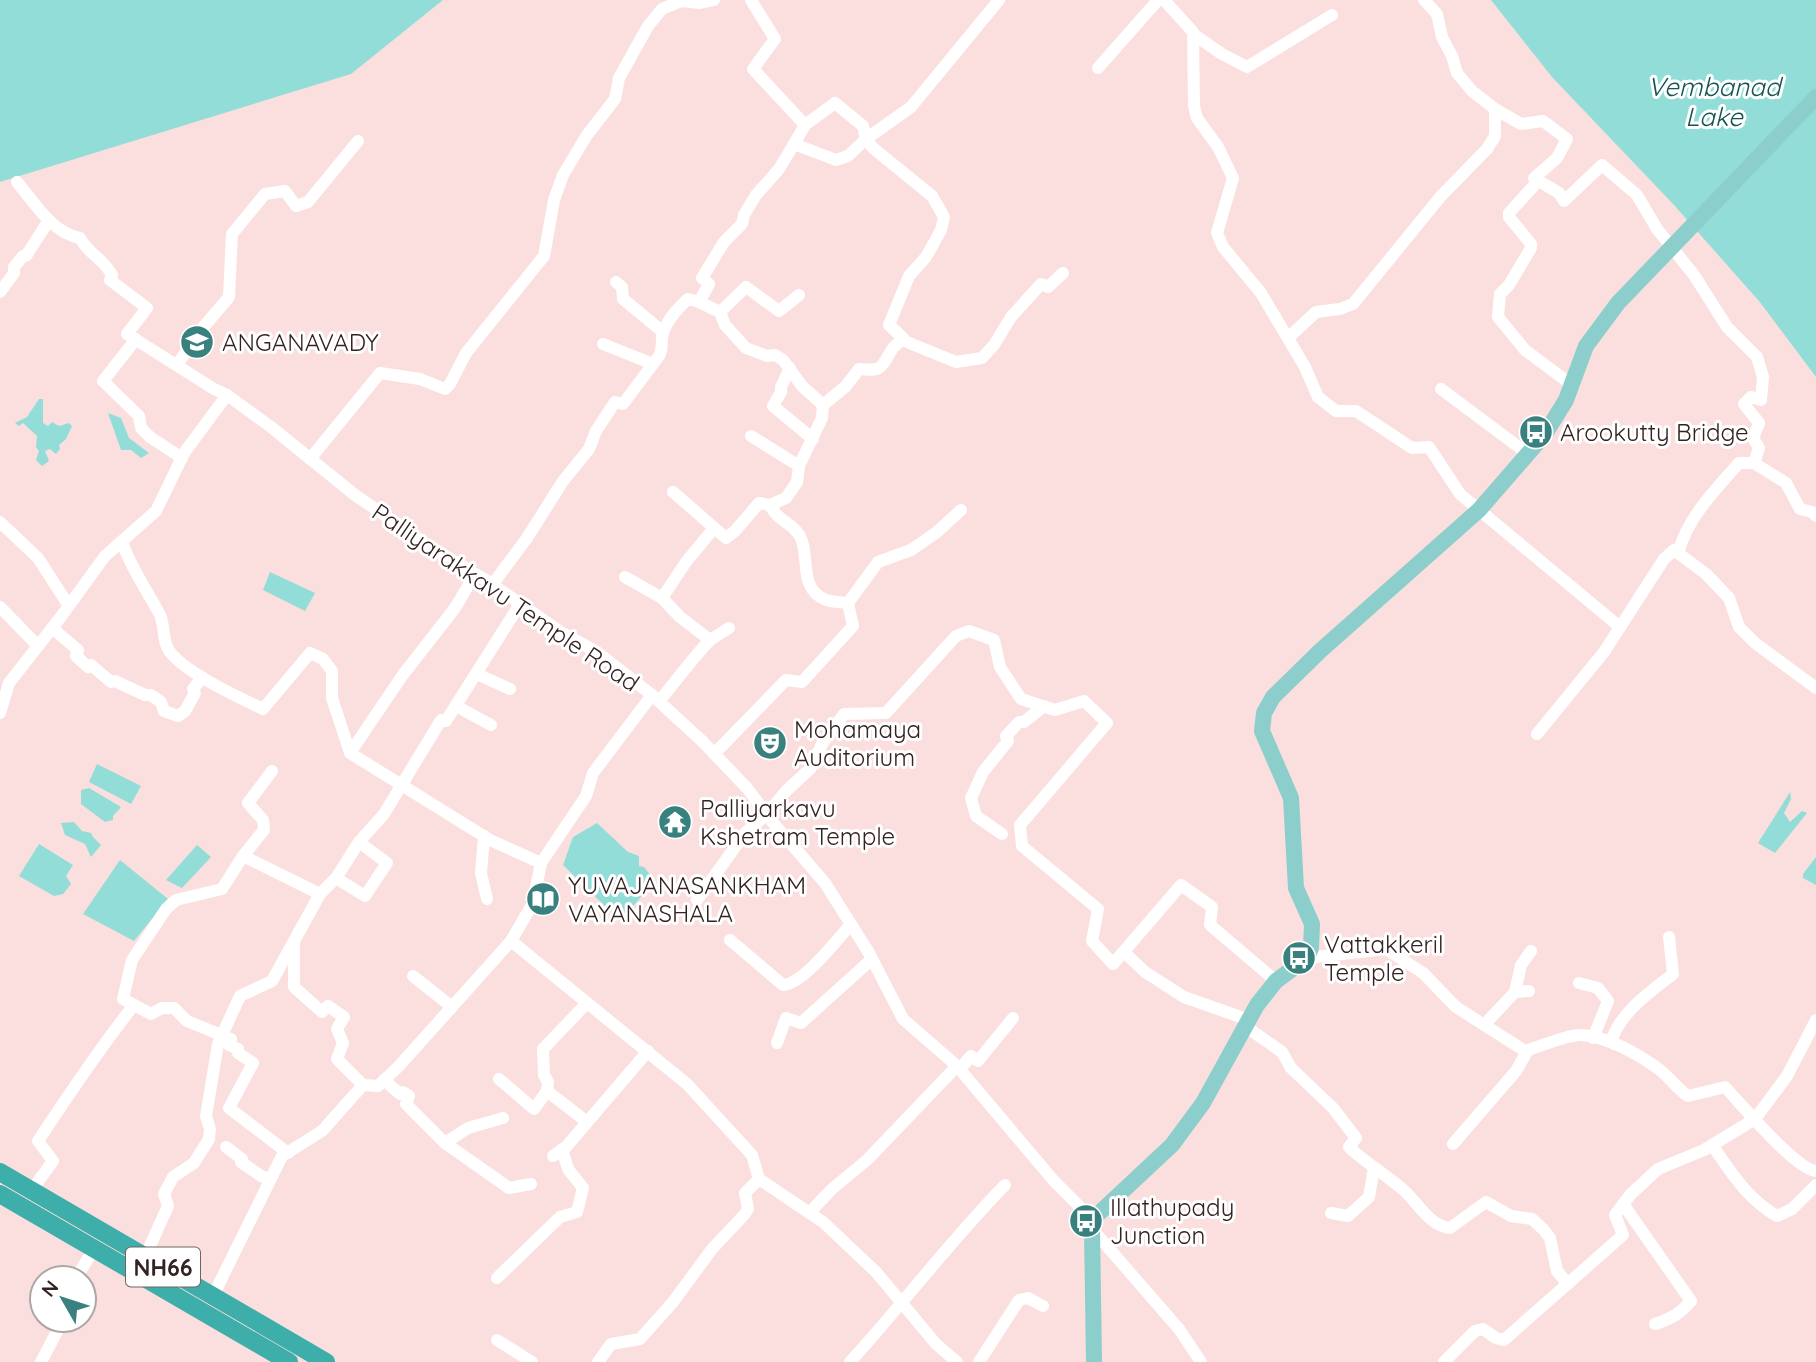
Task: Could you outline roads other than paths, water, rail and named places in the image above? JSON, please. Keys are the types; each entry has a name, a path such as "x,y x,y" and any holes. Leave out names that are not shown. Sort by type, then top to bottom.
{"highway":[{"name":"NH66","path":"0,1172 326,1362"},
{"name":"NH66","path":"0,1194 289,1362"}],"main road":[{"path":"1094,1362 1094,1223 1172,1145 1203,1103 1257,1005 1276,981 1307,958 1313,937 1312,924 1296,888 1291,798 1262,731 1264,713 1273,697 1320,651 1479,510 1545,434 1566,400 1586,346 1639,279 1816,97"}],"street":[{"path":"310,458 380,373 420,379 445,389 450,384 466,353 544,256 554,200 563,175 587,135 615,99 619,78 648,26 662,9 681,1 700,3 714,0"},
{"path":"751,0 775,40 753,69 805,125"},
{"path":"794,144 836,160 848,156 866,139 911,107 999,0"},
{"path":"1098,68 1158,0"},
{"path":"1164,0 1194,34 1222,54 1247,67 1332,15"},
{"path":"1424,0 1437,14 1442,37 1457,73 1472,91 1521,124 1543,121 1567,139 1557,158 1534,178 1559,193 1564,201 1602,165 1637,195 1657,229 1694,275 1727,327 1757,357 1763,377 1760,400 1751,397 1744,404 1759,423 1753,438 1759,448 1754,463"},
{"path":"1194,34 1194,106 1197,118 1218,147 1233,178 1217,233 1223,247 1261,293 1305,367 1318,397 1336,411 1356,411 1412,448 1429,447 1461,495 1620,627"},
{"path":"699,302 709,284 702,278 724,242 742,224 744,215 756,195 775,175 805,125 835,103 863,126 866,139 873,148 932,196 944,217 935,242 909,276 889,325 902,340 956,362 982,358 994,345 1011,317 1041,284 1048,287 1063,273"},
{"path":"1288,338 1316,312 1340,309 1353,304 1367,289 1441,195 1487,149 1495,136 1495,109"},
{"path":"177,365 200,331 229,297 232,234 251,210 265,194 285,191 296,206 308,202 358,141"},
{"path":"17,181 49,220 66,233 80,238 85,247 104,260 112,275 110,280 147,308 127,334 136,339 103,381 139,416 142,428 150,437 182,458"},
{"path":"1538,181 1509,214 1531,244 1531,248 1509,285 1500,294 1498,317 1539,363 1572,385"},
{"path":"0,292 14,272 14,267 26,256 49,220"},
{"path":"616,282 622,287 623,299 663,332"},
{"path":"720,312 746,287 779,311 799,295"},
{"path":"492,585 527,538 563,481 589,449 596,430 615,402 623,404 664,348 663,332 677,309 688,299 720,312 725,325 746,348 767,356 775,355 823,405"},
{"name":"Palliyarakkavu Temple Road","path":"136,339 227,395 355,495 435,550 559,631 597,652 655,698 715,754 747,788 825,883 872,960 903,1019 958,1068 1054,1181 1087,1214 1179,1329 1201,1362"},
{"path":"673,492 726,538 759,503 770,505 786,498 797,482 799,466 822,418 823,405 846,386 859,369 873,372 878,370 902,340"},
{"path":"603,344 653,364"},
{"path":"790,368 773,406 813,439"},
{"path":"1441,389 1528,454"},
{"path":"0,713 9,683 105,555 156,511 182,458 227,395"},
{"path":"751,436 799,466"},
{"path":"1679,551 1682,538 1715,490 1739,463 1754,463 1786,483 1800,509 1816,516"},
{"path":"770,505 776,517 791,524 802,539 808,584 813,592 828,601 848,603"},
{"path":"715,754 786,680 802,682 853,626 848,603 878,562 911,550 937,532 961,510"},
{"path":"0,522 38,558 69,606"},
{"path":"662,598 686,562 714,528"},
{"path":"122,542 131,565 162,617 169,649 202,677 263,709 310,653 323,659 332,671 332,698 350,752 484,836 541,863"},
{"path":"1537,734 1604,652 1664,559 1674,550 1679,551 1729,598 1739,627 1755,643 1816,688"},
{"path":"350,752 402,676 455,608 475,574"},
{"path":"625,577 662,598 680,617 710,640"},
{"path":"145,1257 168,1206 164,1194 173,1177 194,1163 209,1139 206,1116 218,1044 240,996 272,981 320,894 336,878 359,842 384,814 442,720 446,721 520,604"},
{"path":"0,607 38,646"},
{"path":"52,628 78,650 76,656 88,667 91,665 111,682 115,681 145,695 151,695 160,702 164,711 178,716 185,711 195,694 193,689 202,677"},
{"path":"293,943 294,987 322,1012 328,1006 344,1017 337,1029 343,1042 337,1059 363,1085 378,1086 400,1066 511,941 533,903 541,863 586,796 593,773 655,698 678,679 702,646 729,628"},
{"path":"697,900 746,832 811,768 822,744 844,714 886,713 956,636 969,631 994,640 1000,667 1021,699 1055,710 1084,701 1107,723 1020,825 1022,846 1098,909 1091,941 1113,964 1181,885 1212,908 1210,925 1276,981"},
{"path":"477,674 510,689"},
{"path":"456,706 491,725"},
{"path":"1002,834 976,816 971,798 982,772 1008,741 1006,736 1018,722 1024,722 1044,706"},
{"path":"272,771 248,803 263,820 264,830 222,889 176,900 166,909 132,960 123,999 151,1014 162,1008 174,1008 187,1021 231,1039 229,1045 238,1049 238,1053 253,1063 229,1108 288,1153"},
{"path":"484,836 481,873 487,899"},
{"path":"336,878 365,897 387,863 359,842"},
{"path":"243,856 320,894"},
{"path":"730,940 783,985 791,985 823,956 851,924"},
{"path":"1614,1044 1612,1040 1616,1029 1636,1004 1673,974 1669,937"},
{"path":"511,941 687,1084 752,1155 759,1179 822,1222 876,1272 936,1344 957,1362"},
{"path":"1307,958 1386,949 1423,973 1456,1007 1525,1051 1580,1035 1614,1044 1658,1068 1688,1096 1725,1087 1786,1151 1810,1170 1816,1171"},
{"path":"1484,1025 1514,992 1521,965 1531,951"},
{"path":"1124,952 1145,972 1184,997 1247,1023 1282,1052 1291,1068 1333,1108 1356,1138 1349,1147 1402,1188 1441,1227 1450,1228 1486,1202 1511,1216 1532,1219 1550,1238 1557,1271 1569,1284"},
{"path":"777,1044 786,1017 801,1023 872,960"},
{"path":"413,976 452,1007"},
{"path":"1579,983 1598,988 1608,1001 1593,1038"},
{"path":"1514,992 1529,991"},
{"path":"499,1079 534,1109 547,1091 543,1049 587,1003"},
{"path":"32,1191 53,1161 38,1141 88,1065 105,1041 114,1035 134,1005"},
{"path":"809,1213 832,1189 867,1160 971,1056 978,1061 1013,1018"},
{"path":"1444,1362 1475,1331 1483,1329 1504,1340 1569,1284 1623,1235 1615,1215 1658,1169 1712,1145 1755,1119 1787,1076 1816,1020"},
{"path":"1453,1144 1516,1071 1528,1050"},
{"path":"497,1278 560,1217 577,1212 583,1188 557,1152 587,1122 648,1051"},
{"path":"384,1080 400,1094 403,1091 410,1096 406,1104 445,1143 509,1188 531,1184"},
{"path":"213,1296 282,1156 322,1131 363,1085"},
{"path":"547,1091 587,1122"},
{"path":"445,1143 468,1128 503,1118"},
{"path":"1712,1145 1750,1197 1777,1216 1792,1209 1816,1185"},
{"path":"226,1147 242,1159 241,1162 270,1180"},
{"path":"1331,1213 1348,1216 1369,1197 1374,1168"},
{"path":"598,1362 611,1344 640,1339 655,1322 712,1249 744,1215 748,1209 745,1193 759,1179"},
{"path":"850,1362 974,1217 1005,1185"},
{"path":"1623,1204 1691,1301 1674,1317 1655,1324"},
{"path":"84,1264 94,1248"},
{"path":"979,1362 1019,1300 1028,1298 1043,1306"},
{"path":"41,1362 56,1334"},
{"path":"497,1340 532,1362"}],"water":[{"path":"0,0 443,0 351,74 0,182"},
{"name":"Vembanad Lake","path":"1491,0 1816,0 1816,377 1759,301 1673,204 1552,77"},
{"path":"39,399 43,399 43,423 48,426 52,422 59,426 69,423 72,426 56,454 50,449 45,451 49,461 42,466 36,460 39,451 36,447 37,436 23,423 19,426 15,423 27,417"},
{"path":"108,413 121,418 129,438 149,453 141,458 131,450 121,450"},
{"path":"270,572 315,593 305,611 263,590"},
{"path":"97,764 141,786 131,804 89,782"},
{"path":"89,788 121,807 113,820 105,822 81,804 81,790"},
{"path":"1790,792 1791,799 1784,813 1790,822 1802,811 1807,813 1775,853 1758,843"},
{"path":"74,822 82,831 91,833 101,845 91,857 85,844 65,835 61,823"},
{"path":"597,823 628,852 639,856 639,866 644,867 655,881 620,921 563,865 573,837"},
{"path":"39,844 73,865 66,876 71,884 63,894 54,896 19,876"},
{"path":"197,845 211,857 182,888 166,880"},
{"path":"1816,857 1816,885 1803,878 1803,874"},
{"path":"120,860 168,899 134,941 83,914"}],"place":[{"name":"ANGANAVADY","path":"197,342"},
{"name":"Arookutty Bridge","path":"1536,432"},
{"name":"Mohamaya Auditorium","path":"770,743"},
{"name":"Palliyarkavu Kshetram Temple","path":"675,822"},
{"name":"YUVAJANASANKHAM VAYANASHALA","path":"543,899"},
{"name":"Vattakkeril Temple","path":"1299,958"},
{"name":"Illathupady Junction","path":"1086,1221"}]}
